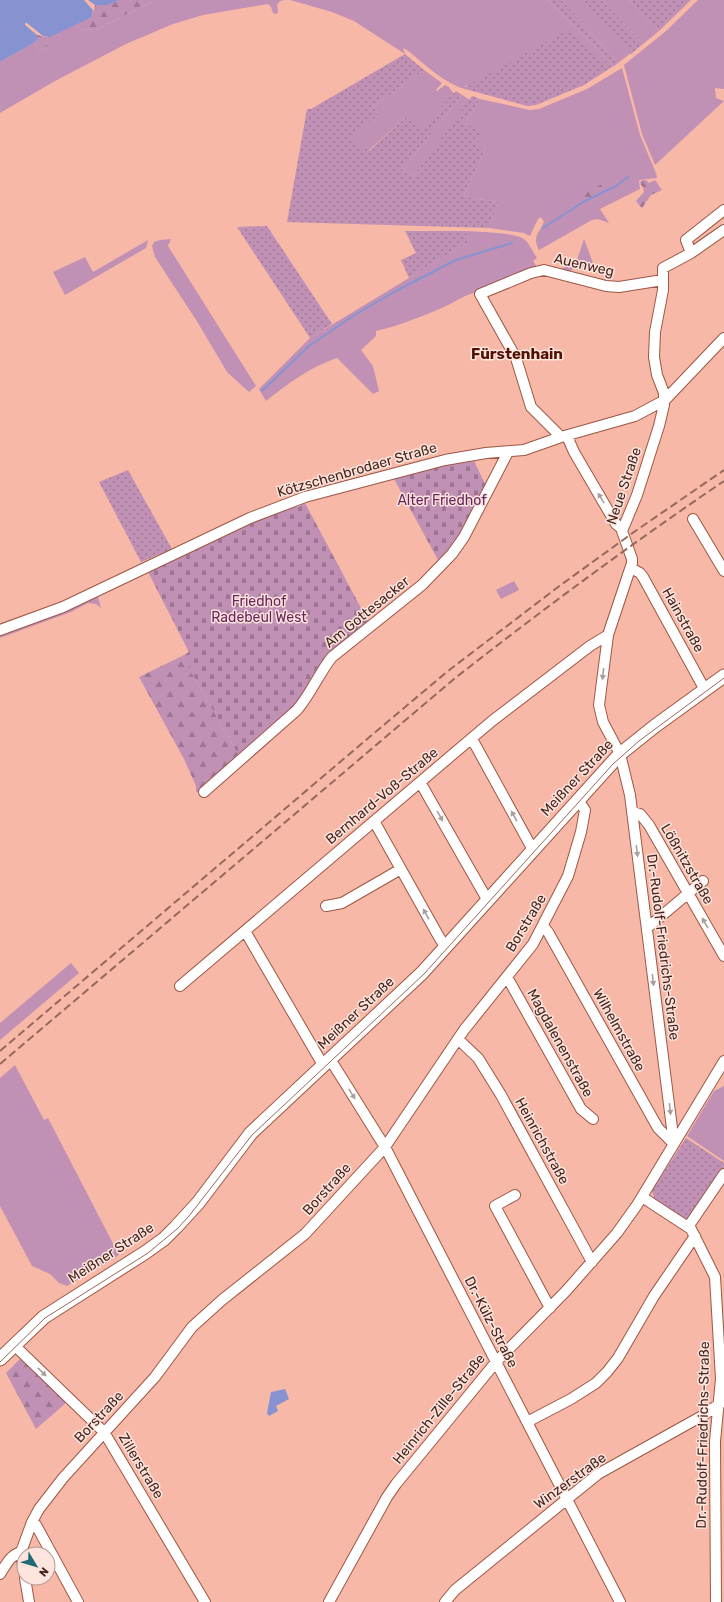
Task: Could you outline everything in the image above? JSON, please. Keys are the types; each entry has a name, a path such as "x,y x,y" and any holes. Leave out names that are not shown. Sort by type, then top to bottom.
{"main road":[{"name":"Meißner Straße","path":"0,1359 44,1317 164,1239 188,1215 252,1133 418,977 446,948 620,754 655,726 724,676"}],"street":[{"path":"724,210 686,240 691,253 724,230"},
{"name":"Neue Straße","path":"620,754 603,722 599,705 608,635 631,568 632,559 622,533 622,529 637,495 659,426 665,400 664,392 657,375 654,357 655,332 663,290 663,268 691,253"},
{"name":"Auenweg","path":"564,436 531,407 516,358 480,294 530,273 544,270 606,286 619,287 663,280"},
{"path":"665,400 724,338"},
{"name":"Kötzschenbrodaer Straße","path":"0,630 63,606 285,503 446,460 486,453 524,450 564,436 635,416 665,400"},
{"path":"564,436 616,524 622,529"},
{"name":"Am Gottesacker","path":"204,792 297,710 332,657 410,595 442,565 464,537 508,452"},
{"path":"694,519 724,571"},
{"name":"Hainstraße","path":"631,568 640,573 643,577 705,690"},
{"name":"Bernhard-Voß-Straße","path":"180,986 512,705 590,646 608,635"},
{"path":"472,739 533,850"},
{"name":"Dr.-Rudolf-Friedrichs-Straße","path":"620,754 633,812 674,1144"},
{"path":"420,782 488,901"},
{"name":"Borstraße","path":"23,1546 39,1508 63,1478 155,1377 192,1327 222,1300 305,1234 385,1146 458,1039 529,950 543,926 568,876 579,839 585,810 578,800"},
{"name":"Lößnitzstraße","path":"633,812 640,814 648,826 724,956"},
{"path":"374,821 446,948"},
{"path":"326,906 342,903 401,869"},
{"path":"647,928 702,881"},
{"name":"Wilhelmstraße","path":"543,926 548,932 658,1128 674,1144"},
{"name":"Dr.-Külz-Straße","path":"245,931 326,1062 385,1146 620,1602"},
{"name":"Magdalenenstraße","path":"507,977 581,1109 593,1119"},
{"name":"Heinrichstraße","path":"458,1039 478,1058 498,1090 592,1262"},
{"path":"674,1144 724,1061"},
{"name":"Heinrich-Zille-Straße","path":"329,1602 393,1488 496,1362 550,1308 618,1233 674,1144"},
{"path":"688,1227 724,1174"},
{"path":"515,1195 495,1206 550,1308"},
{"name":"Dr.-Rudolf-Friedrichs-Straße","path":"642,1197 688,1227 695,1236 715,1277 721,1378 721,1402 715,1441 716,1602"},
{"path":"527,1422 571,1399 608,1372 618,1358 654,1296 695,1236"},
{"name":"Zillerstraße","path":"14,1345 104,1432 205,1602"},
{"name":"Winzerstraße","path":"445,1602 455,1590 598,1474 702,1416 721,1402"},
{"path":"32,1522 36,1525 78,1602"},
{"path":"27,1535 36,1537 41,1534"},
{"path":"0,1574 7,1562 16,1554"},
{"path":"26,1586 29,1602"}],"green space":[{"path":"120,0 155,0 95,30 81,29 74,25 92,17 95,5 108,5"},
{"path":"155,0 284,0 280,1 277,5 277,14 273,13 268,4 203,15 173,24 126,44 55,81 0,113 0,62 34,43 39,52 47,47 47,37 74,25 81,29 95,30"},
{"path":"290,0 548,0 614,66 612,67 595,54 465,86 465,89 442,78 407,50 403,48 405,54 354,21 332,12"},
{"path":"548,0 562,0 618,63 614,66"},
{"path":"562,0 582,0 631,53 618,63"},
{"path":"582,0 602,0 643,44 631,54"},
{"path":"602,0 629,0 659,31 643,44"},
{"path":"629,0 691,0 659,31"},
{"path":"698,0 724,0 724,89 715,88 716,98 724,101 655,165 642,134 624,65 666,31"},
{"path":"568,30 612,67 584,85 536,105 527,106 465,89 465,87"},
{"path":"37,35 47,37 47,47 39,52 34,43 37,40"},
{"path":"405,54 424,70 373,107 379,115 348,139 369,151 406,117 421,129 456,91 462,95 402,170 413,177 472,96 480,99 465,123 482,133 477,144 486,148 464,195 471,198 499,202 489,228 287,222 307,109 311,109"},
{"path":"622,68 640,135 657,178 639,180 640,189 600,209 609,223 598,219 592,220 539,250 536,238 544,222 541,217 538,219 530,236 524,233 489,228 499,202 471,198 464,195 486,148 477,144 481,133 465,123 480,99 530,110 539,109 587,89"},
{"path":"424,70 442,83 436,90 437,91 445,85 449,87 454,94 421,130 406,117 368,151 347,139 379,115 373,107"},
{"path":"462,95 470,100 413,177 402,170"},
{"path":"646,180 649,183 655,180 662,190 651,195 642,208 636,201 644,192 640,182"},
{"path":"605,182 608,188 582,202 580,197"},
{"path":"267,226 332,324 310,338 237,227"},
{"path":"405,231 465,231 470,241 409,278 401,260 416,253"},
{"path":"465,231 506,234 521,237 527,242 537,258 533,261 537,267 478,292 469,294 444,307 419,317 376,331 376,336 361,350 373,366 379,391 373,394 337,358 309,371 291,382 266,401 259,389 310,338 470,241"},
{"path":"171,239 168,246 256,386 249,392 227,372 198,323 155,257 152,246 154,242"},
{"path":"584,239 593,263 571,270 571,273 560,270 577,260"},
{"path":"148,240 146,248 65,295 53,272 85,257 93,272"},
{"name":"Alter Friedhof","path":"474,461 486,486 461,534 439,562 394,479 436,467"},
{"path":"128,470 172,549 141,562 99,482"},
{"name":"Friedhof Radebeul West","path":"305,503 369,623 325,657 300,702 248,746 239,756 182,656 189,652 148,572 265,517 269,518 272,513 292,505 298,507"},
{"path":"514,581 519,590 501,599 496,590"},
{"path":"98,597 101,608 96,604 88,603 71,612 0,638 0,635 61,612 62,614 67,612 67,609"},
{"path":"182,656 239,756 201,792 196,792 196,786 184,759 139,677"},
{"path":"71,963 79,973 0,1040 0,1023"},
{"path":"15,1065 44,1120 48,1118 119,1255 67,1286 59,1283 50,1274 32,1266 0,1206 0,1078"},
{"path":"724,1086 724,1161 687,1136 714,1091"},
{"path":"686,1138 724,1163 724,1168 690,1221 655,1201 652,1191"},
{"path":"22,1357 67,1402 36,1429 6,1373"}],"water":[{"path":"0,0 84,0 93,10 92,17 50,37 43,36 25,23 25,25 37,35 37,40 0,62"},
{"path":"88,0 120,0 108,5 95,5"},
{"path":"285,1389 289,1399 276,1406 278,1411 269,1416 267,1413 271,1392"}],"waterway":[{"path":"543,228 583,202 616,186 628,177"},
{"path":"262,391 309,346 353,316 394,292 456,260 512,243"}],"tram line":[{"path":"0,1362 45,1318 148,1253 177,1229 189,1216 252,1135 424,974 613,764 639,741 724,678"}],"railway":[{"path":"0,1051 448,671 558,587 724,470"},
{"path":"0,1064 454,679 587,578 724,481"}],"district":[{"name":"Fürstenhain","path":"517,354"}]}
